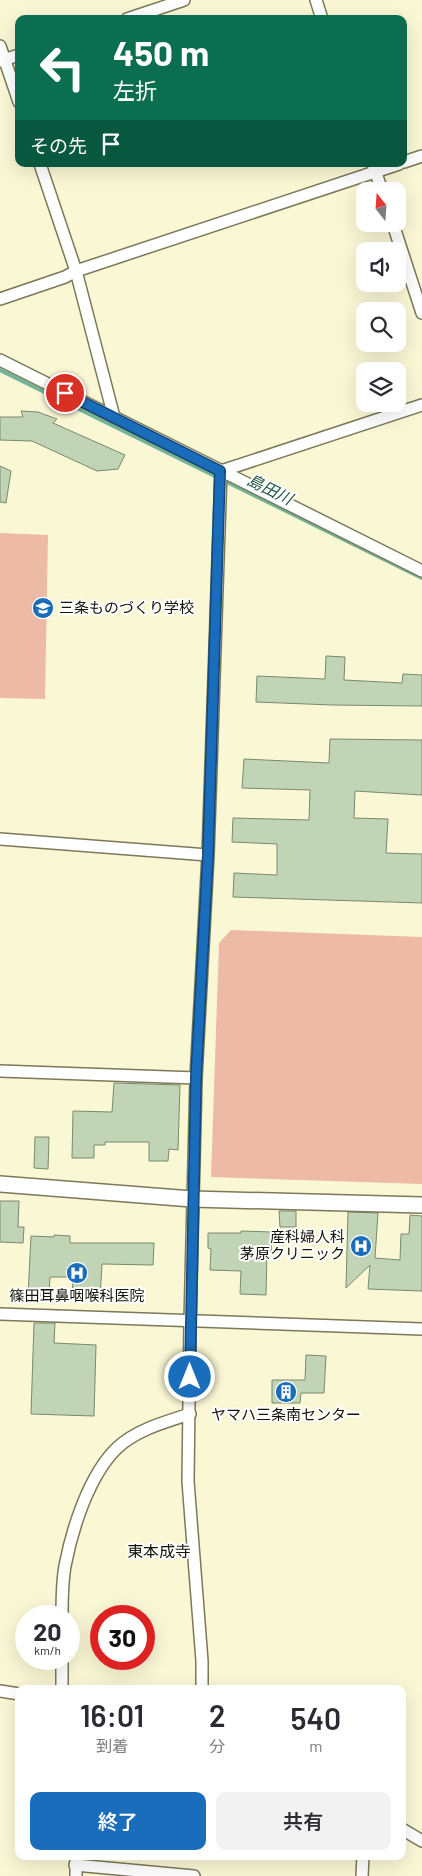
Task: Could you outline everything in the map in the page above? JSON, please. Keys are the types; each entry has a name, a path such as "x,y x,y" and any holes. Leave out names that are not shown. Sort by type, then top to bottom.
{"street":[{"path":"140,15 184,0"},
{"path":"316,0 321,15"},
{"path":"0,46 2,60 15,92"},
{"path":"2,60 15,56"},
{"path":"407,161 422,156"},
{"path":"41,167 76,271 114,417"},
{"path":"0,299 374,168 379,182"},
{"path":"395,232 422,313"},
{"path":"0,360 422,571"},
{"path":"220,471 422,405"},
{"path":"202,1685 202,1662 188,1480 190,1322 196,1078 208,855 220,471"},
{"path":"0,839 208,855"},
{"path":"0,1071 196,1078"},
{"path":"0,1184 192,1199 422,1205"},
{"path":"0,1314 422,1329"},
{"path":"63,1605 65,1566 84,1499 98,1474 117,1448 138,1434 162,1423 190,1414"},
{"path":"62,1670 62,1685"},
{"path":"0,1691 15,1693"},
{"path":"406,1831 422,1840"},
{"path":"362,1876 364,1860"},
{"path":"75,1866 194,1876"}],"shaded area":[{"path":"0,533 48,535 45,699 0,698"},
{"path":"231,930 422,937 422,1184 211,1177 219,943"}],"building":[{"path":"21,411 38,412 57,419 53,423 125,455 118,469 97,471 32,441 0,440 0,417 23,417"},
{"path":"0,466 11,471 6,503 0,502"},
{"path":"326,656 345,657 344,680 402,683 403,674 422,675 422,706 256,702 257,676 325,679"},
{"path":"330,739 422,740 422,795 355,791 354,818 388,819 386,853 422,854 422,903 233,897 234,873 277,875 277,844 232,842 233,818 309,820 310,790 242,788 244,759 329,763"},
{"path":"114,1083 180,1085 178,1150 169,1149 168,1161 149,1161 149,1142 105,1142 105,1145 94,1145 94,1158 72,1158 73,1111 112,1112"},
{"path":"35,1137 49,1137 48,1169 34,1168"},
{"path":"0,1201 19,1201 18,1227 24,1227 23,1243 0,1242"},
{"path":"279,1211 296,1211 296,1227 280,1227"},
{"name":"産科婦人科 茅原クリニック","path":"348,1212 378,1213 375,1258 400,1260 401,1234 409,1234 410,1215 422,1216 422,1291 368,1289 370,1265 346,1288"},
{"path":"241,1231 272,1232 271,1253 267,1253 266,1295 240,1294 241,1271 210,1270 211,1249 208,1248 208,1233 241,1233"},
{"path":"54,1235 70,1236 70,1243 154,1243 153,1265 102,1264 100,1299 72,1298 73,1277 50,1277 49,1296 28,1296 31,1236 54,1237"},
{"path":"34,1323 55,1323 54,1343 96,1345 94,1416 31,1414"},
{"path":"306,1355 326,1356 324,1393 301,1393 300,1403 272,1403 272,1380 305,1380"}],"waterway":[{"name":"島田川","path":"0,370 422,578"}],"place":[{"name":"三条ものづくり学校","path":"43,608"},
{"name":"産科婦人科 茅原クリニック","path":"361,1246"},
{"name":"篠田耳鼻咽喉科医院","path":"77,1273"},
{"name":"ヤマハ三条南センター","path":"286,1392"}],"district":[{"name":"東本成寺","path":"159,1551"}],"route":[{"path":"65,393 220,471 208,855 196,1078 192,1199 190,1377"}]}
